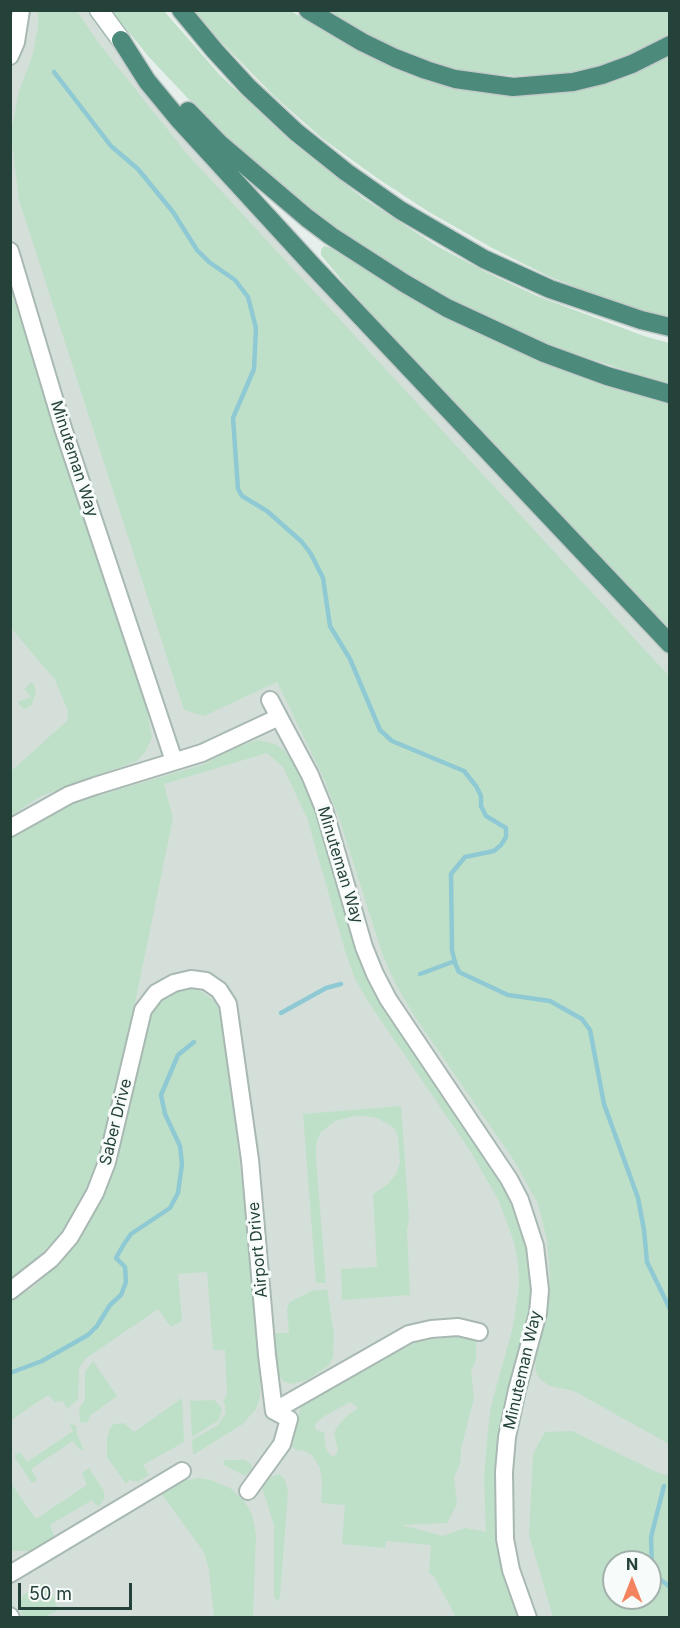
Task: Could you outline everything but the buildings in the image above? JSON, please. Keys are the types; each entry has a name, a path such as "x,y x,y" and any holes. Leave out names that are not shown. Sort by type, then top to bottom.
{"highway":[{"path":"181,10 248,87 296,132 346,172 400,210 484,259 550,290 640,320 669,327"},
{"path":"308,10 362,42 426,70 455,79 513,87 573,82 602,75 632,64 669,45"},
{"path":"121,40 219,143 307,218 359,255 447,308 498,333 607,376 669,394"},
{"path":"121,40 147,81 180,121 320,274 669,644"}],"main road":[{"path":"99,10 121,40"}],"street":[{"path":"10,56 16,42 21,10"},
{"name":"Minuteman Way","path":"10,251 63,428 174,761"},
{"name":"Minuteman Way","path":"270,700 324,809 364,947 375,975 388,999 509,1179 520,1200 536,1245 540,1290 538,1313 517,1390 507,1437 504,1472 505,1539 511,1570 528,1617"},
{"path":"10,828 69,795 202,753 279,717"},
{"name":"Saber Drive","path":"10,1291 40,1270 51,1259 70,1237 95,1193 107,1162 143,1010 156,993 174,983 191,979 206,981 219,990"},
{"name":"Airport Drive","path":"219,990 228,1004 250,1160 274,1411 289,1419 282,1443 248,1491"},
{"path":"274,1411 409,1334 431,1329 458,1327 480,1332"},
{"path":"10,1574 182,1471"}],"shaded area":[{"path":"11,11 99,11 147,81 669,644 669,1617 11,1618"}],"green space":[{"path":"38,11 77,11 97,41 187,154 669,676 669,1444 574,1391 550,1386 536,1373 535,1363 547,1313 550,1276 547,1240 538,1204 515,1162 415,1017 395,983 383,956 325,781 277,682 204,716 184,710 19,200 11,134 19,91 32,57 38,27"},
{"path":"112,11 164,11 220,75 289,140 363,198 437,246 537,296 669,343 669,385 543,343 445,296 358,244 313,213 227,140 148,56"},
{"path":"194,11 291,11 378,60 425,79 465,90 490,93 520,94 635,72 669,54 669,318 615,302 550,277 494,249 429,212 323,139 275,97"},
{"path":"325,11 669,11 669,34 617,60 592,68 565,73 515,76 463,71 436,64 373,38"},
{"path":"324,246 334,249 400,290 605,383 669,403 669,633 353,294 321,255"},
{"path":"10,283 144,696 152,737 146,751 137,761 41,796 11,816 11,771 67,721 68,711 55,680 11,628"},
{"path":"32,682 36,690 35,696 31,706 24,709 17,702 31,697 24,689"},
{"path":"258,740 275,744 284,750 293,763 317,815 353,944 369,984 497,1175 519,1222 528,1252 531,1280 530,1308 504,1404 495,1478 496,1534 501,1563 519,1617 456,1617 433,1575 429,1573 431,1545 386,1541 385,1548 342,1544 345,1505 321,1503 320,1468 312,1455 296,1450 292,1446 302,1405 416,1342 468,1337 476,1341 476,1360 471,1371 474,1398 461,1449 460,1464 454,1477 457,1504 447,1523 401,1525 443,1536 465,1528 486,1532 484,1479 491,1406 513,1327 519,1285 514,1242 499,1201 469,1149 355,979 307,818 283,767 267,753 164,784 173,818 125,1052 101,1150 83,1196 60,1235 21,1274 11,1280 11,837 32,823 80,801 202,765 240,746","holes":["350,1402 358,1408 337,1427 334,1433 338,1451 334,1457 330,1455 326,1449 324,1432 316,1430 316,1423"]},
{"path":"194,989 214,1001 223,1028 250,1248 260,1378 260,1397 256,1409 243,1424 193,1455 192,1440 218,1425 226,1413 223,1402 227,1393 225,1350 213,1350 207,1272 178,1274 182,1321 171,1327 158,1309 85,1359 79,1368 78,1399 67,1409 63,1401 55,1402 48,1395 11,1420 11,1301 31,1289 52,1270 86,1225 100,1200 149,1015 161,998 179,990"},
{"path":"401,1106 409,1218 407,1231 410,1295 342,1300 341,1269 377,1267 373,1194 388,1184 396,1174 400,1163 398,1137 394,1128 377,1118 365,1116 335,1121 320,1133 316,1144 316,1159 326,1283 316,1283 303,1114"},
{"path":"327,1289 334,1334 333,1357 329,1365 307,1380 293,1384 284,1382 275,1368 272,1333 289,1333 287,1309 290,1302 311,1291"},
{"path":"93,1361 117,1396 91,1415 87,1423 80,1422 79,1409 85,1400 85,1372"},
{"path":"182,1398 184,1442 143,1465 149,1475 138,1482 129,1480 126,1484 107,1457 107,1438 110,1428 114,1424 124,1423 134,1432"},
{"path":"214,1400 222,1408 219,1420 192,1437 190,1401"},
{"path":"69,1423 76,1426 84,1451 79,1449 73,1441 31,1469 37,1480 32,1483 15,1458 15,1454 21,1453 27,1462 73,1431"},
{"path":"572,1431 669,1476 669,1617 553,1617 529,1535 533,1454 545,1432"},
{"path":"225,1460 245,1460 251,1464 252,1468 245,1476 224,1465"},
{"path":"89,1468 104,1491 104,1499 100,1505 98,1507 92,1500 50,1525 55,1538 42,1546 29,1551 11,1551 10,1482 36,1519 87,1485 82,1473"},
{"path":"279,1474 285,1480 288,1492 280,1597 277,1602 274,1595 274,1525 262,1487 266,1479"},
{"path":"199,1478 230,1488 244,1501 252,1514 256,1534 253,1617 214,1617 209,1570 204,1552 160,1492 177,1482"},
{"path":"44,1583 59,1610 44,1617 23,1617 19,1605 23,1595"}],"waterway":[{"path":"54,72 111,146 138,169 173,212 197,250 209,262 235,280 248,297 256,328 254,369 233,418 238,489 242,496 267,511 302,542 311,554 323,578 330,626 350,659 380,730 392,741 464,771 481,796 481,806 486,816 506,828 506,837 494,851 465,857 451,874 452,950 455,963 459,972 508,995 550,1001 582,1019 590,1030 604,1104 638,1198 647,1262 670,1309"},
{"path":"420,974 455,961"},
{"path":"281,1013 326,988 341,984"},
{"path":"10,1373 42,1361 88,1335 97,1326 110,1305 121,1295 126,1282 125,1267 116,1258 124,1244 131,1234 170,1208 178,1193 182,1164 180,1146 165,1114 161,1095 178,1055 194,1042"},
{"path":"664,1486 651,1537 652,1568 657,1577 670,1587"}]}
